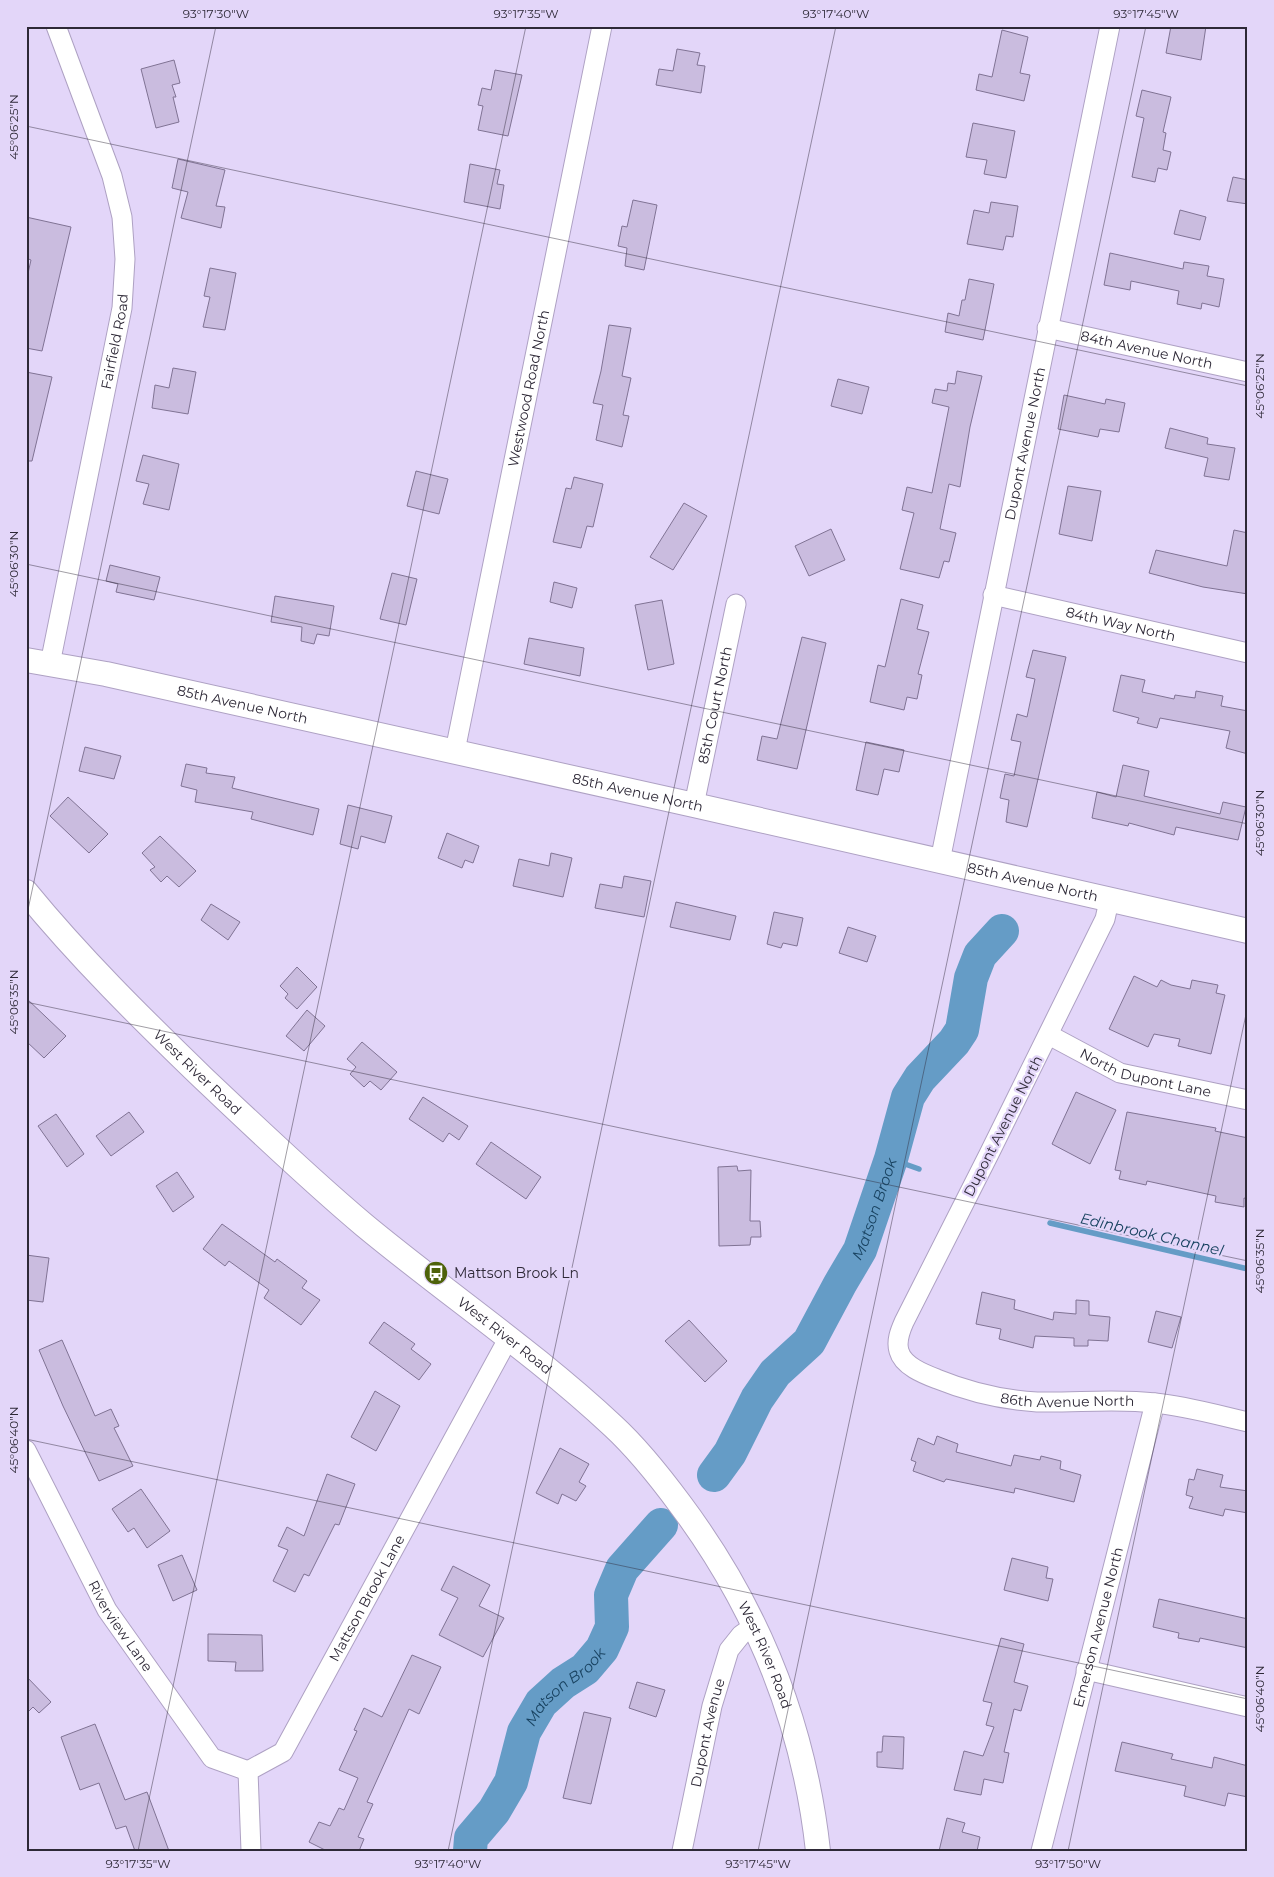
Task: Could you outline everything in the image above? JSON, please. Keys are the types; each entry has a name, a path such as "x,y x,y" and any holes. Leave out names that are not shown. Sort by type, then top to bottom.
{"street":[{"name":"Fairfield Road","path":"50,664 122,308 125,259 122,216 112,176 56,26"},
{"name":"Westwood Road North","path":"455,751 602,26"},
{"name":"Dupont Avenue North","path":"940,861 1110,26"},
{"name":"84th Avenue North","path":"1047,328 1248,372"},
{"name":"84th Way North","path":"993,595 1248,653"},
{"name":"85th Court North","path":"694,805 736,604"},
{"name":"85th Avenue North","path":"26,660 106,674 455,751 1248,932"},
{"name":"West River Road","path":"26,892 94,970 177,1053 278,1148 410,1263 576,1393 616,1428 644,1459 681,1504 716,1556 755,1625 792,1720 804,1763 815,1821 818,1851"},
{"name":"Dupont Avenue North","path":"899,1351 898,1336 904,1322 1105,920 1109,901"},
{"name":"North Dupont Lane","path":"1048,1035 1120,1072 1248,1100"},
{"name":"Mattson Brook Lane","path":"248,1771 283,1752 508,1339"},
{"name":"86th Avenue North","path":"899,1351 907,1363 926,1375 952,1385 995,1397 1036,1402 1109,1401 1155,1403 1248,1422"},
{"name":"Emerson Avenue North","path":"1041,1851 1155,1403"},
{"name":"Riverview Lane","path":"26,1450 107,1610 212,1758 248,1771"},
{"name":"Dupont Avenue","path":"682,1851 712,1706 729,1650 741,1635 755,1625"},
{"path":"1086,1670 1248,1707"},
{"path":"248,1771 251,1851"}],"building":[{"path":"1171,26 1206,26 1201,60 1166,53"},
{"path":"1002,30 1028,37 1020,73 1030,75 1024,101 976,90 979,74 992,77"},
{"path":"677,49 700,53 697,65 705,66 701,93 656,85 659,69 673,71"},
{"path":"174,60 180,83 172,85 176,97 173,97 179,122 156,128 141,69"},
{"path":"495,70 522,75 508,136 478,130 483,106 478,105 482,88 491,90"},
{"path":"1142,90 1171,97 1163,132 1166,133 1163,150 1171,152 1167,170 1158,168 1155,182 1132,177 1144,118 1136,116"},
{"path":"973,123 1015,131 1006,178 984,174 987,160 966,157"},
{"path":"178,159 225,170 216,206 225,207 221,228 181,218 188,192 172,188"},
{"path":"470,164 500,170 497,184 504,185 500,209 464,202"},
{"path":"1233,177 1248,180 1248,204 1227,201"},
{"path":"633,200 657,205 644,270 625,266 627,248 618,246 622,226 627,227"},
{"path":"991,202 1018,206 1013,237 1006,236 1003,250 967,244 974,210 989,213"},
{"path":"1180,210 1206,217 1200,240 1174,234"},
{"path":"26,217 71,227 42,351 26,348 26,282 31,260 26,258"},
{"path":"1110,253 1183,269 1184,262 1209,266 1207,276 1224,279 1219,307 1202,303 1201,309 1177,304 1179,291 1131,281 1130,290 1104,285"},
{"path":"210,268 236,273 225,330 203,327 210,297 204,296"},
{"path":"969,279 994,284 983,340 945,332 948,313 959,316 962,300 965,300"},
{"path":"609,325 631,328 622,376 631,378 623,415 629,416 622,447 596,440 603,405 593,403"},
{"path":"173,368 196,372 188,414 152,408 155,385 169,388"},
{"path":"957,371 982,376 970,427 960,487 949,484 940,529 956,533 949,562 944,561 939,578 900,569 914,513 902,510 907,487 932,493 949,407 932,403 935,389 947,391 948,383 955,384"},
{"path":"26,372 52,377 32,461 26,461"},
{"path":"838,379 869,387 862,414 831,406"},
{"path":"1064,395 1105,404 1106,399 1125,403 1119,432 1100,429 1098,437 1058,429"},
{"path":"1170,428 1208,438 1207,444 1235,448 1229,480 1204,476 1208,458 1165,448"},
{"path":"143,455 179,464 169,510 143,504 149,484 136,481"},
{"path":"416,471 448,479 439,514 407,506"},
{"path":"574,477 603,484 593,527 587,526 581,548 553,542 566,488 571,489"},
{"path":"1068,486 1101,491 1092,541 1059,534"},
{"path":"684,503 707,516 673,570 650,557"},
{"path":"831,529 845,560 809,576 795,546"},
{"path":"1234,530 1248,533 1248,594 1203,587 1149,573 1156,550 1227,566"},
{"path":"110,565 160,577 154,600 116,592 118,584 106,581"},
{"path":"392,573 417,579 406,625 380,619"},
{"path":"554,582 577,588 572,608 550,602"},
{"path":"275,596 334,606 329,636 317,634 314,644 301,641 302,627 271,622"},
{"path":"901,599 923,605 917,629 929,632 918,674 922,675 917,699 907,697 904,710 870,702 878,665 885,667"},
{"path":"662,600 674,664 648,670 635,605"},
{"path":"802,637 826,643 797,769 757,760 762,736 777,739"},
{"path":"529,638 584,648 580,676 524,664"},
{"path":"1033,650 1066,657 1027,827 1006,822 1009,800 1000,798 1005,774 1014,776 1021,742 1011,740 1017,714 1027,717 1035,679 1026,677"},
{"path":"1121,675 1145,680 1142,692 1174,699 1175,695 1195,698 1196,691 1223,696 1221,706 1248,711 1248,754 1226,748 1230,731 1160,718 1157,728 1137,723 1139,718 1113,711"},
{"path":"866,742 904,750 899,772 884,769 878,795 856,790"},
{"path":"85,747 121,756 114,779 79,771"},
{"path":"186,764 207,768 206,773 235,777 232,788 319,809 313,835 251,819 253,812 195,802 197,790 181,786"},
{"path":"1123,765 1149,771 1144,796 1220,814 1223,802 1246,807 1238,840 1176,827 1174,835 1129,823 1128,826 1092,818 1097,792 1116,797"},
{"path":"68,797 108,834 89,853 50,816"},
{"path":"348,805 392,816 385,843 361,836 358,849 340,844"},
{"path":"447,833 479,846 473,863 465,860 462,868 438,858"},
{"path":"160,836 196,871 179,887 167,876 161,882 150,870 155,867 142,853"},
{"path":"551,853 572,858 563,897 513,886 519,859 549,866"},
{"path":"624,876 651,881 644,917 595,908 600,884 622,888"},
{"path":"676,902 736,916 730,940 670,927"},
{"path":"211,904 240,922 228,940 201,920"},
{"path":"774,912 803,918 797,946 783,943 781,948 767,944"},
{"path":"848,927 876,936 867,962 839,953"},
{"path":"297,967 317,987 297,1009 285,998 288,994 280,986"},
{"path":"1134,976 1157,987 1161,980 1171,985 1190,989 1192,980 1218,985 1216,993 1225,995 1211,1054 1178,1046 1180,1039 1154,1034 1148,1047 1109,1029"},
{"path":"26,998 66,1036 44,1058 26,1041"},
{"path":"307,1010 325,1026 304,1051 286,1036"},
{"path":"362,1042 397,1072 381,1090 370,1081 364,1087 350,1074 356,1067 347,1059"},
{"path":"1076,1092 1116,1110 1090,1164 1052,1144"},
{"path":"423,1097 468,1126 459,1140 449,1133 443,1142 409,1119"},
{"path":"129,1112 144,1132 111,1156 96,1136"},
{"path":"1127,1112 1216,1128 1215,1131 1248,1138 1248,1199 1244,1198 1244,1207 1215,1202 1216,1196 1147,1181 1146,1185 1119,1179 1121,1171 1115,1170"},
{"path":"56,1114 84,1154 67,1167 38,1126"},
{"path":"491,1142 541,1177 526,1199 476,1164"},
{"path":"737,1166 738,1171 751,1170 750,1221 760,1221 761,1237 751,1237 750,1245 719,1246 718,1167"},
{"path":"177,1172 194,1197 173,1212 156,1186"},
{"path":"222,1224 275,1262 277,1259 307,1281 302,1288 320,1300 301,1325 264,1298 269,1290 229,1261 225,1266 203,1249"},
{"path":"26,1255 49,1258 43,1302 26,1300"},
{"path":"982,1292 1015,1300 1014,1309 1053,1320 1054,1312 1076,1314 1076,1300 1089,1301 1089,1315 1110,1317 1108,1341 1088,1340 1088,1346 1074,1346 1074,1338 1035,1336 1033,1348 999,1339 1001,1329 976,1324"},
{"path":"1156,1311 1181,1317 1172,1348 1148,1342"},
{"path":"689,1320 727,1361 705,1382 665,1341"},
{"path":"384,1322 415,1344 411,1349 431,1364 419,1380 369,1343"},
{"path":"62,1340 95,1416 111,1409 119,1426 114,1428 133,1466 99,1481 39,1350"},
{"path":"375,1391 400,1406 376,1451 351,1437"},
{"path":"937,1436 958,1444 956,1452 1011,1466 1014,1455 1040,1460 1041,1456 1061,1461 1060,1469 1081,1475 1074,1502 1015,1488 1014,1493 946,1479 944,1482 913,1471 916,1462 911,1460 918,1438 934,1445"},
{"path":"560,1448 589,1464 579,1482 586,1486 576,1501 562,1494 558,1504 536,1493"},
{"path":"1197,1469 1223,1475 1220,1487 1248,1491 1248,1513 1225,1509 1223,1516 1189,1508 1193,1497 1186,1495 1189,1479 1194,1480"},
{"path":"327,1474 355,1484 339,1525 335,1524 309,1576 304,1574 295,1592 273,1581 288,1550 278,1546 287,1527 304,1536"},
{"path":"141,1489 170,1531 147,1548 134,1528 128,1532 112,1509"},
{"path":"182,1555 197,1590 173,1601 158,1565"},
{"path":"1012,1558 1048,1567 1046,1578 1053,1579 1048,1601 1004,1590"},
{"path":"453,1566 490,1585 479,1606 504,1618 483,1657 439,1635 458,1598 441,1590"},
{"path":"1159,1599 1248,1619 1248,1648 1200,1638 1199,1642 1178,1638 1179,1633 1153,1627"},
{"path":"208,1634 262,1635 263,1671 235,1671 236,1662 208,1661"},
{"path":"1001,1638 1024,1644 1014,1682 1028,1686 1021,1711 1014,1709 1004,1752 1009,1753 1003,1783 984,1779 981,1795 954,1790 964,1751 983,1756 994,1727 986,1725 992,1703 983,1701"},
{"path":"412,1655 441,1667 419,1714 409,1709 367,1802 373,1804 358,1837 364,1839 359,1851 327,1851 309,1842 319,1822 330,1826 339,1808 344,1810 358,1778 339,1770 357,1731 354,1730 364,1708 382,1717"},
{"path":"26,1676 51,1702 39,1713 33,1707 26,1714"},
{"path":"637,1682 665,1690 656,1717 629,1708"},
{"path":"584,1712 611,1718 591,1804 563,1798"},
{"path":"95,1724 125,1800 147,1792 169,1851 135,1851 126,1826 116,1829 99,1783 80,1790 61,1737"},
{"path":"883,1736 904,1737 903,1769 877,1767 877,1752 882,1752"},
{"path":"1122,1742 1173,1754 1171,1759 1212,1768 1214,1757 1248,1766 1248,1797 1228,1793 1225,1806 1184,1796 1186,1786 1115,1771"},
{"path":"947,1818 965,1823 962,1832 980,1837 977,1851 939,1851"}],"waterway":[{"name":"Matson Brook","path":"714,1475 730,1453 757,1399 775,1373 809,1342 860,1250 891,1159 908,1097 920,1078 954,1042 962,1030 971,978 980,955 1002,931"},
{"path":"891,1159 919,1169"},
{"name":"Edinbrook Channel","path":"1050,1223 1248,1269"},
{"name":"Matson Brook","path":"470,1851 471,1838 494,1811 511,1782 524,1732 541,1703 563,1683 585,1669 602,1649 612,1627 611,1595 622,1569 661,1525"}],"place":[{"name":"Mattson Brook Ln","path":"436,1273"}]}
